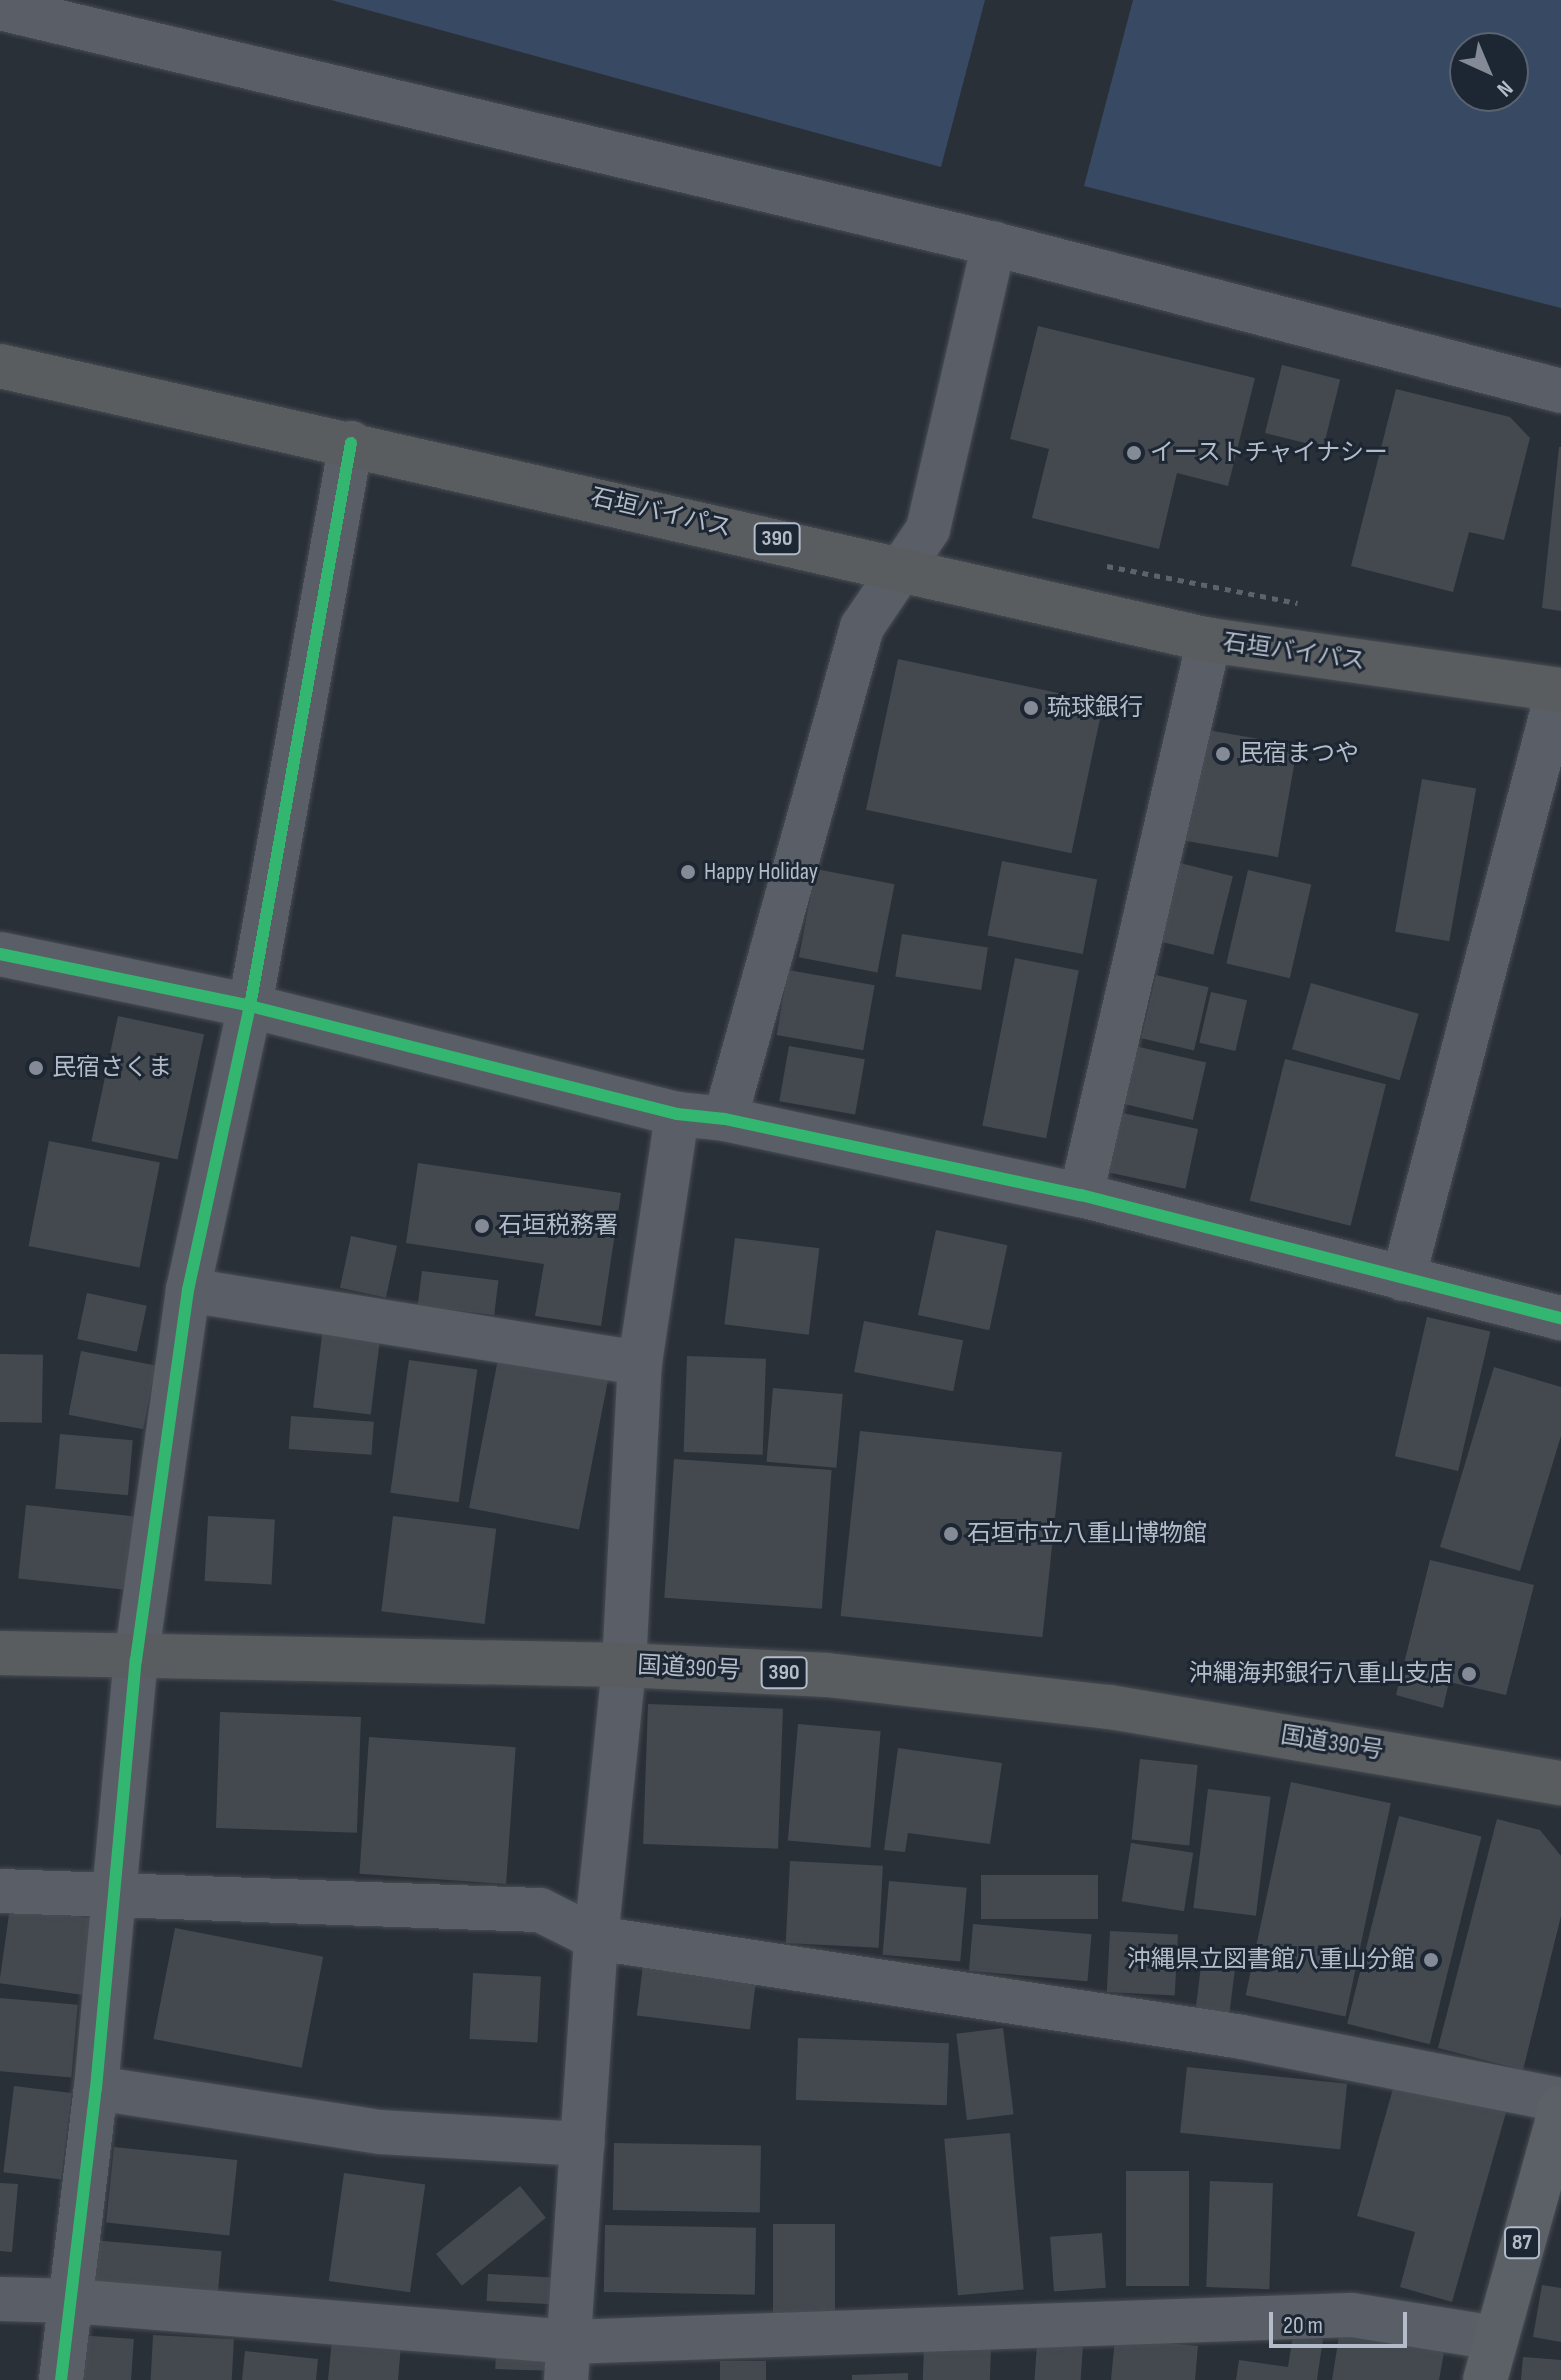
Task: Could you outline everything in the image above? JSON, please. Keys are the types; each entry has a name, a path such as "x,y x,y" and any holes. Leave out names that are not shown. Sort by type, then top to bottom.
{"highway":[{"name":"石垣バイパス","path":"0,366 351,443 1209,640 1560,690"},
{"name":"国道390号","path":"0,1653 136,1660 624,1665 827,1675 1110,1707 1561,1783"}],"main road":[{"name":"87","path":"1485,2380 1561,2107"}],"street":[{"path":"0,8 994,244 1561,391"},
{"path":"725,1119 862,627 906,569 928,529 994,244"},
{"path":"61,2380 96,2088 136,1660 188,1290 250,1006 351,443"},
{"path":"1081,1195 1209,640"},
{"path":"1403,1279 1560,690"},
{"path":"0,954 250,1006 677,1114 725,1119 1081,1195 1561,1318"},
{"path":"567,2361 596,1938 624,1665 640,1363 677,1114"},
{"path":"188,1290 640,1363"},
{"path":"0,1891 540,1910 596,1938 1242,2037 1561,2100"},
{"path":"96,2088 380,2132 583,2144"},
{"path":"0,2299 72,2301 567,2361 1352,2315 1495,2338"}],"path":[{"path":"1100,565 1310,605"}],"water":[{"path":"331,0 985,0 941,167"},
{"path":"1133,0 1561,0 1561,308 1084,186"}],"building":[{"path":"1038,326 1255,378 1228,486 1177,473 1159,549 1032,518 1049,449 1010,439"},
{"path":"1282,365 1340,380 1323,447 1265,433"},
{"path":"1396,389 1510,417 1530,438 1504,540 1469,532 1453,592 1351,566"},
{"path":"1561,447 1561,611 1542,608"},
{"path":"898,659 1103,703 1071,853 866,810"},
{"path":"1202,729 1298,746 1278,857 1182,840"},
{"path":"1422,779 1476,789 1449,941 1395,932"},
{"path":"1164,859 1233,876 1213,955 1144,938"},
{"path":"1002,861 1097,880 1083,954 987,936"},
{"path":"816,869 895,884 877,973 799,957"},
{"path":"1248,870 1311,885 1290,978 1226,964"},
{"path":"902,934 988,948 981,990 895,976"},
{"path":"1015,958 1079,970 1046,1138 982,1126"},
{"path":"788,970 875,985 863,1050 777,1035"},
{"path":"1156,975 1209,987 1194,1050 1141,1038"},
{"path":"1311,983 1419,1014 1400,1080 1292,1049"},
{"path":"1211,992 1247,1000 1235,1051 1199,1043"},
{"path":"118,1016 204,1034 177,1159 91,1141"},
{"path":"789,1046 865,1059 855,1115 779,1101"},
{"path":"1135,1046 1206,1062 1193,1120 1122,1103"},
{"path":"1285,1059 1386,1084 1351,1226 1250,1201"},
{"path":"1113,1111 1198,1129 1185,1189 1100,1171"},
{"path":"49,1141 160,1163 140,1268 29,1246"},
{"path":"418,1163 621,1193 601,1326 535,1316 544,1264 406,1243"},
{"path":"936,1230 1007,1245 989,1330 918,1315"},
{"path":"351,1236 397,1246 386,1298 340,1288"},
{"path":"735,1238 819,1248 809,1335 724,1324"},
{"path":"422,1271 498,1280 494,1315 418,1306"},
{"path":"87,1293 147,1306 137,1352 77,1339"},
{"path":"1427,1317 1490,1332 1458,1471 1395,1456"},
{"path":"864,1321 963,1340 953,1391 854,1372"},
{"path":"323,1327 381,1334 371,1414 313,1407"},
{"path":"81,1351 156,1366 143,1429 69,1415"},
{"path":"0,1354 43,1355 42,1423 0,1422"},
{"path":"499,1354 609,1375 579,1529 469,1508"},
{"path":"687,1356 766,1359 763,1455 684,1452"},
{"path":"409,1360 477,1370 459,1502 390,1493"},
{"path":"1494,1367 1561,1387 1561,1436 1520,1571 1440,1547"},
{"path":"773,1388 843,1394 836,1468 767,1462"},
{"path":"291,1416 374,1422 371,1455 289,1449"},
{"name":"石垣市立八重山博物館","path":"860,1431 1062,1452 1042,1637 841,1616"},
{"path":"60,1434 133,1440 128,1495 55,1489"},
{"path":"674,1459 832,1470 822,1609 664,1598"},
{"path":"26,1505 140,1517 133,1591 18,1579"},
{"path":"208,1516 275,1520 272,1584 205,1581"},
{"path":"393,1516 496,1529 485,1624 381,1611"},
{"path":"1430,1560 1534,1585 1506,1695 1449,1682 1443,1708 1396,1695"},
{"path":"648,1704 783,1709 778,1849 643,1844"},
{"path":"220,1712 361,1717 357,1833 216,1828"},
{"path":"798,1724 881,1731 870,1848 788,1841"},
{"path":"369,1737 516,1747 506,1884 359,1874"},
{"path":"898,1748 1002,1763 990,1844 908,1833 905,1852 884,1850"},
{"path":"1140,1759 1198,1765 1189,1846 1132,1840"},
{"path":"1291,1782 1391,1803 1345,2016 1246,1995"},
{"path":"1208,1789 1271,1797 1256,1916 1193,1908"},
{"path":"1399,1816 1481,1837 1430,2044 1347,2024"},
{"path":"1497,1819 1540,1830 1561,1856 1561,1916 1523,2070 1438,2048"},
{"path":"1131,1843 1193,1853 1184,1911 1122,1901"},
{"path":"790,1861 883,1866 879,1948 786,1943"},
{"path":"981,1875 1098,1875 1098,1919 981,1919"},
{"path":"889,1881 967,1888 960,1962 883,1955"},
{"path":"10,1907 99,1920 88,1996 0,1983"},
{"path":"973,1924 1092,1934 1087,1981 969,1971"},
{"path":"175,1928 323,1957 302,2068 153,2039"},
{"path":"1110,1931 1178,1935 1175,1995 1107,1992"},
{"path":"643,1965 756,1979 750,2030 637,2016"},
{"path":"1201,1966 1235,1970 1229,2014 1196,2010"},
{"path":"473,1973 541,1977 537,2042 470,2039"},
{"path":"0,1998 78,2005 71,2078 0,2071"},
{"path":"1003,2028 1014,2114 967,2120 956,2034"},
{"path":"798,2038 949,2043 947,2105 796,2100"},
{"path":"1187,2067 1347,2084 1340,2149 1180,2133"},
{"path":"1396,2078 1507,2109 1452,2302 1400,2287 1415,2232 1357,2216"},
{"path":"14,2086 72,2093 61,2179 3,2172"},
{"path":"1010,2133 1024,2289 958,2295 944,2139"},
{"path":"614,2143 761,2146 760,2213 613,2210"},
{"path":"114,2147 237,2160 229,2236 106,2223"},
{"path":"1126,2171 1189,2171 1189,2286 1126,2286"},
{"path":"344,2173 425,2184 410,2292 329,2281"},
{"path":"1210,2181 1273,2183 1269,2289 1206,2287"},
{"path":"0,2183 18,2184 12,2252 0,2251"},
{"path":"520,2186 546,2218 462,2286 436,2254"},
{"path":"773,2224 835,2224 835,2320 773,2320"},
{"path":"605,2225 756,2228 755,2295 604,2292"},
{"path":"1102,2233 1106,2288 1054,2291 1050,2237"},
{"path":"92,2240 222,2251 218,2295 88,2284"},
{"path":"488,2274 553,2277 551,2304 487,2301"},
{"path":"1542,2285 1561,2288 1561,2342 1533,2337"},
{"path":"1340,2330 1445,2347 1439,2380 1332,2380"},
{"path":"78,2335 134,2339 131,2380 75,2380"},
{"path":"153,2335 234,2339 232,2380 151,2380"},
{"path":"1293,2335 1323,2339 1317,2380 1236,2380 1239,2360 1288,2367"},
{"path":"1115,2338 1198,2346 1195,2380 1111,2380"},
{"path":"332,2339 401,2345 398,2380 328,2380"},
{"path":"1037,2344 1083,2347 1081,2380 1034,2380"},
{"path":"924,2346 991,2348 990,2380 923,2380"},
{"path":"496,2348 550,2350 549,2371 495,2369"},
{"path":"245,2351 318,2359 316,2380 242,2380"},
{"path":"1523,2357 1561,2360 1561,2380 1521,2380"},
{"path":"720,2361 766,2361 766,2380 720,2380"},
{"path":"908,2373 908,2380 852,2380 852,2375"}],"cycle path":[{"path":"61,2380 96,2088 136,1660 188,1290 250,1006 351,443"},
{"path":"0,954 250,1006 677,1114 725,1119 1081,1195 1561,1318"}],"place":[{"name":"イーストチャイナシー","path":"1134,453"},
{"name":"琉球銀行","path":"1031,708"},
{"name":"民宿まつや","path":"1223,754"},
{"name":"Happy Holiday","path":"688,872"},
{"name":"民宿さくま","path":"36,1068"},
{"name":"石垣税務署","path":"482,1226"},
{"name":"石垣市立八重山博物館","path":"951,1534"},
{"name":"沖縄海邦銀行八重山支店","path":"1469,1674"},
{"name":"沖縄県立図書館八重山分館","path":"1431,1960"}]}
